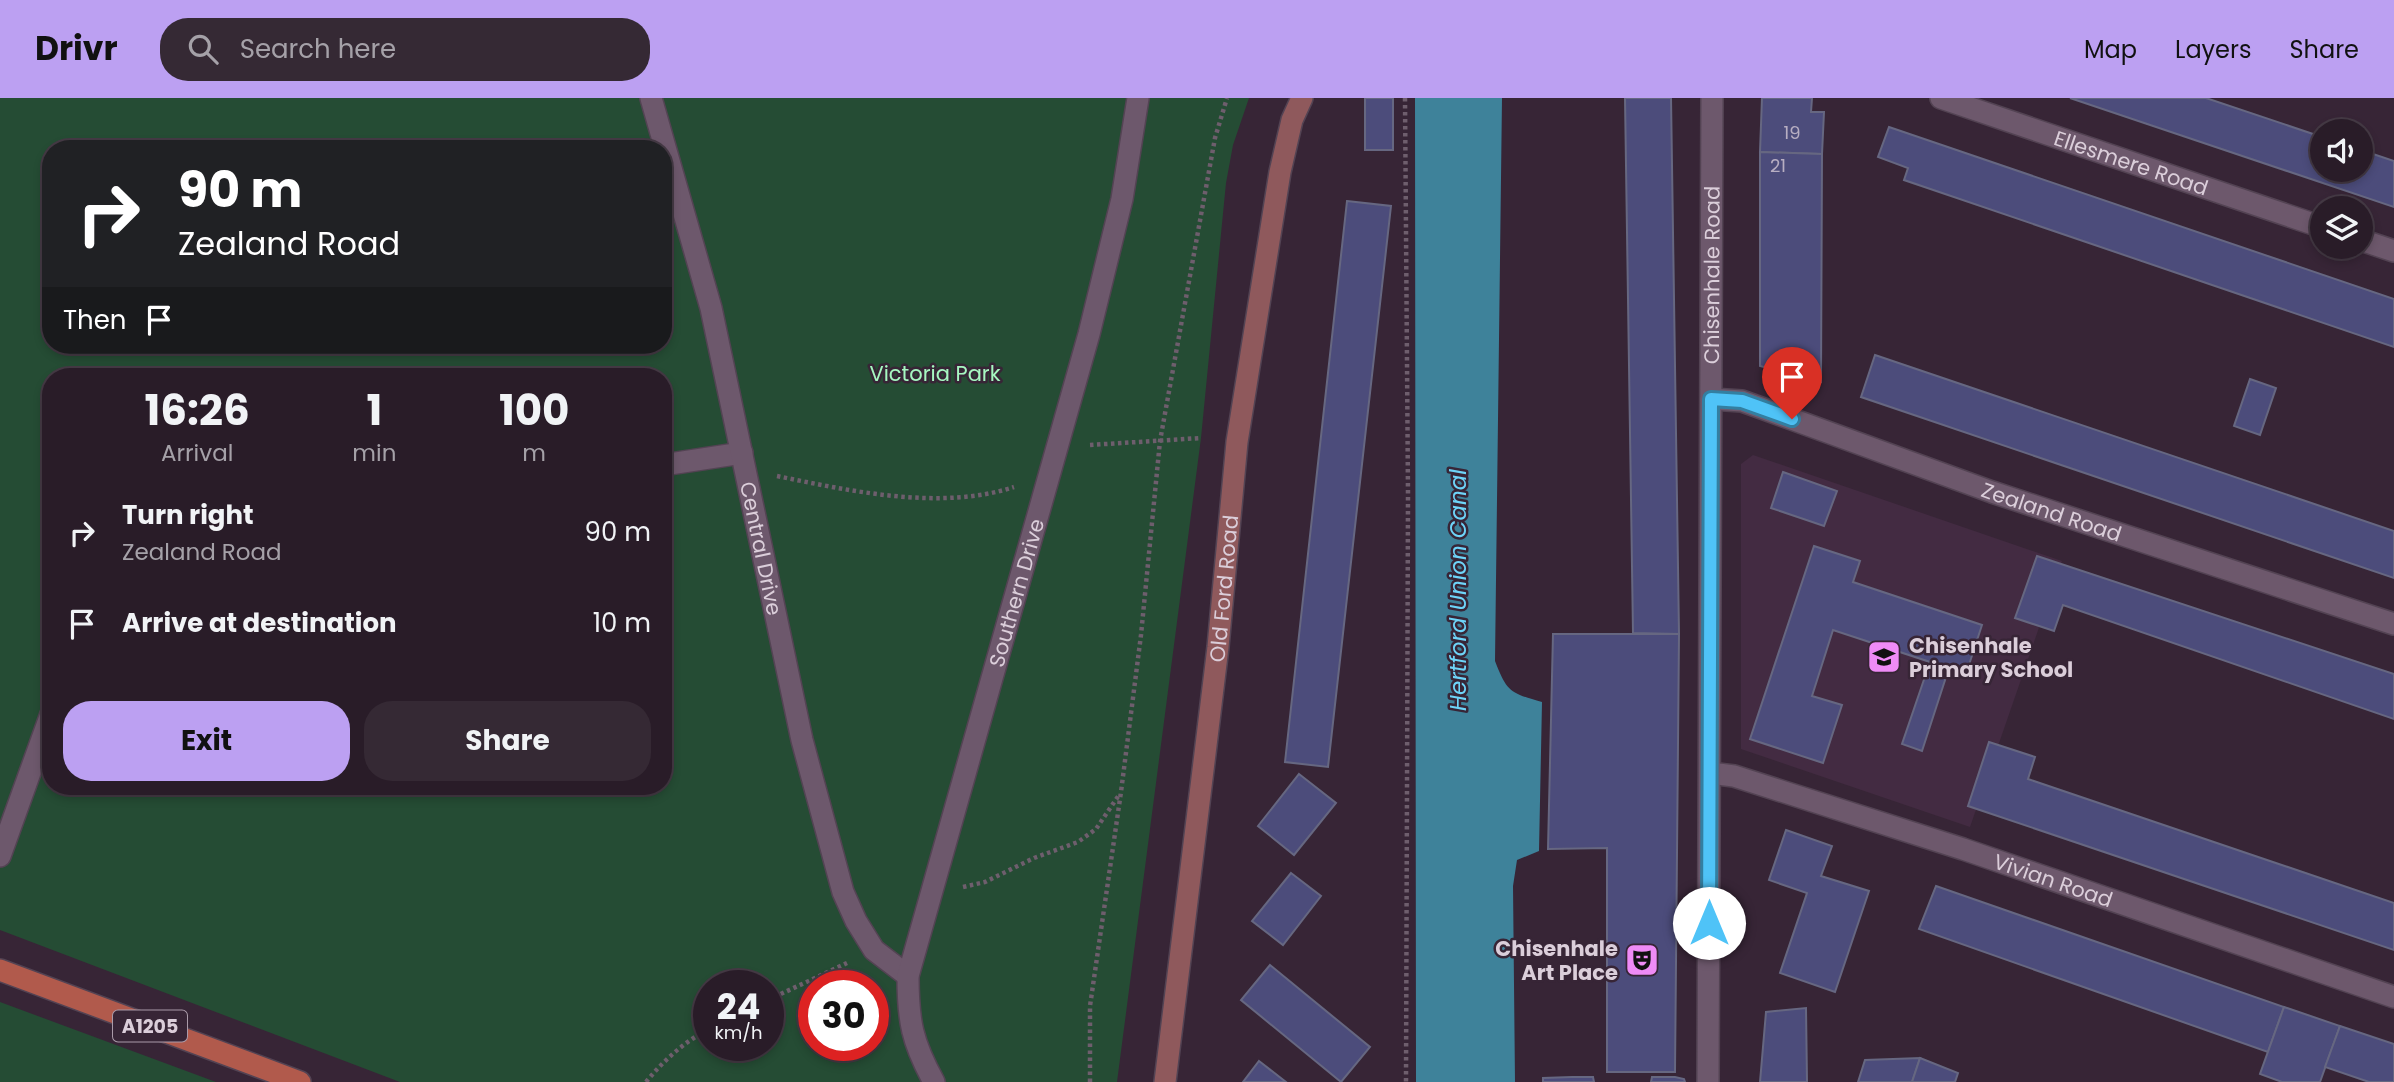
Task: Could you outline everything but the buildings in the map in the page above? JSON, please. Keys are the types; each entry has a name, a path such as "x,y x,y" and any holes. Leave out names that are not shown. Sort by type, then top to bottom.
{"main road":[{"name":"Old Ford Road","path":"1165,1082 1219,647 1237,442 1280,172 1292,120 1301,98"},
{"name":"A1205","path":"0,970 300,1082"}],"street":[{"name":"Central Drive","path":"651,98 663,140"},
{"name":"Southern Drive","path":"934,1082 918,1053 910,1026 908,976 1088,334 1122,199 1138,98"},
{"name":"Chisenhale Road","path":"1708,1082 1712,98"},
{"name":"Ellesmere Road","path":"1941,98 2310,223"},
{"name":"Central Drive","path":"672,171 711,307 805,753 843,892 856,921 874,950 908,976"},
{"path":"2373,244 2394,251"},
{"name":"Zealand Road","path":"1711,399 1742,401 1993,492 2394,625"},
{"path":"672,465 744,461"},
{"path":"0,856 42,739"},
{"name":"Vivian Road","path":"1710,773 1734,776 1937,840 2394,997"}],"path":[{"path":"1090,1082 1090,1006 1121,792 1160,440 1215,138 1227,98"},
{"path":"1405,98 1408,481 1406,1082"},
{"path":"1058,446 1201,438"},
{"path":"744,461 835,488 914,497 966,496 1009,489 1050,474"},
{"path":"934,883 959,887 985,882 1034,858 1078,842 1096,829 1121,792"},
{"path":"784,992 874,950"},
{"path":"646,1082 664,1061 693,1038"}],"shaded area":[{"name":"Chisenhale Primary School","path":"1753,455 2062,561 1970,827 1741,749 1741,464"}],"green space":[{"name":"Victoria Park","path":"0,98 1249,98 1233,145 1226,183 1201,438 1117,1082 400,1082 0,930"},
{"path":"0,1002 216,1082 0,1082"}],"water":[{"name":"Hertford Union Canal","path":"1415,98 1502,98 1495,661 1511,690 1542,702 1539,851 1517,860 1513,886 1515,1082 1416,1082"}],"place":[{"name":"Chisenhale Primary School","path":"1884,657"},
{"name":"Chisenhale Art Place","path":"1642,960"}],"route":[{"path":"1709,923 1711,399 1742,401 1792,419"}]}
